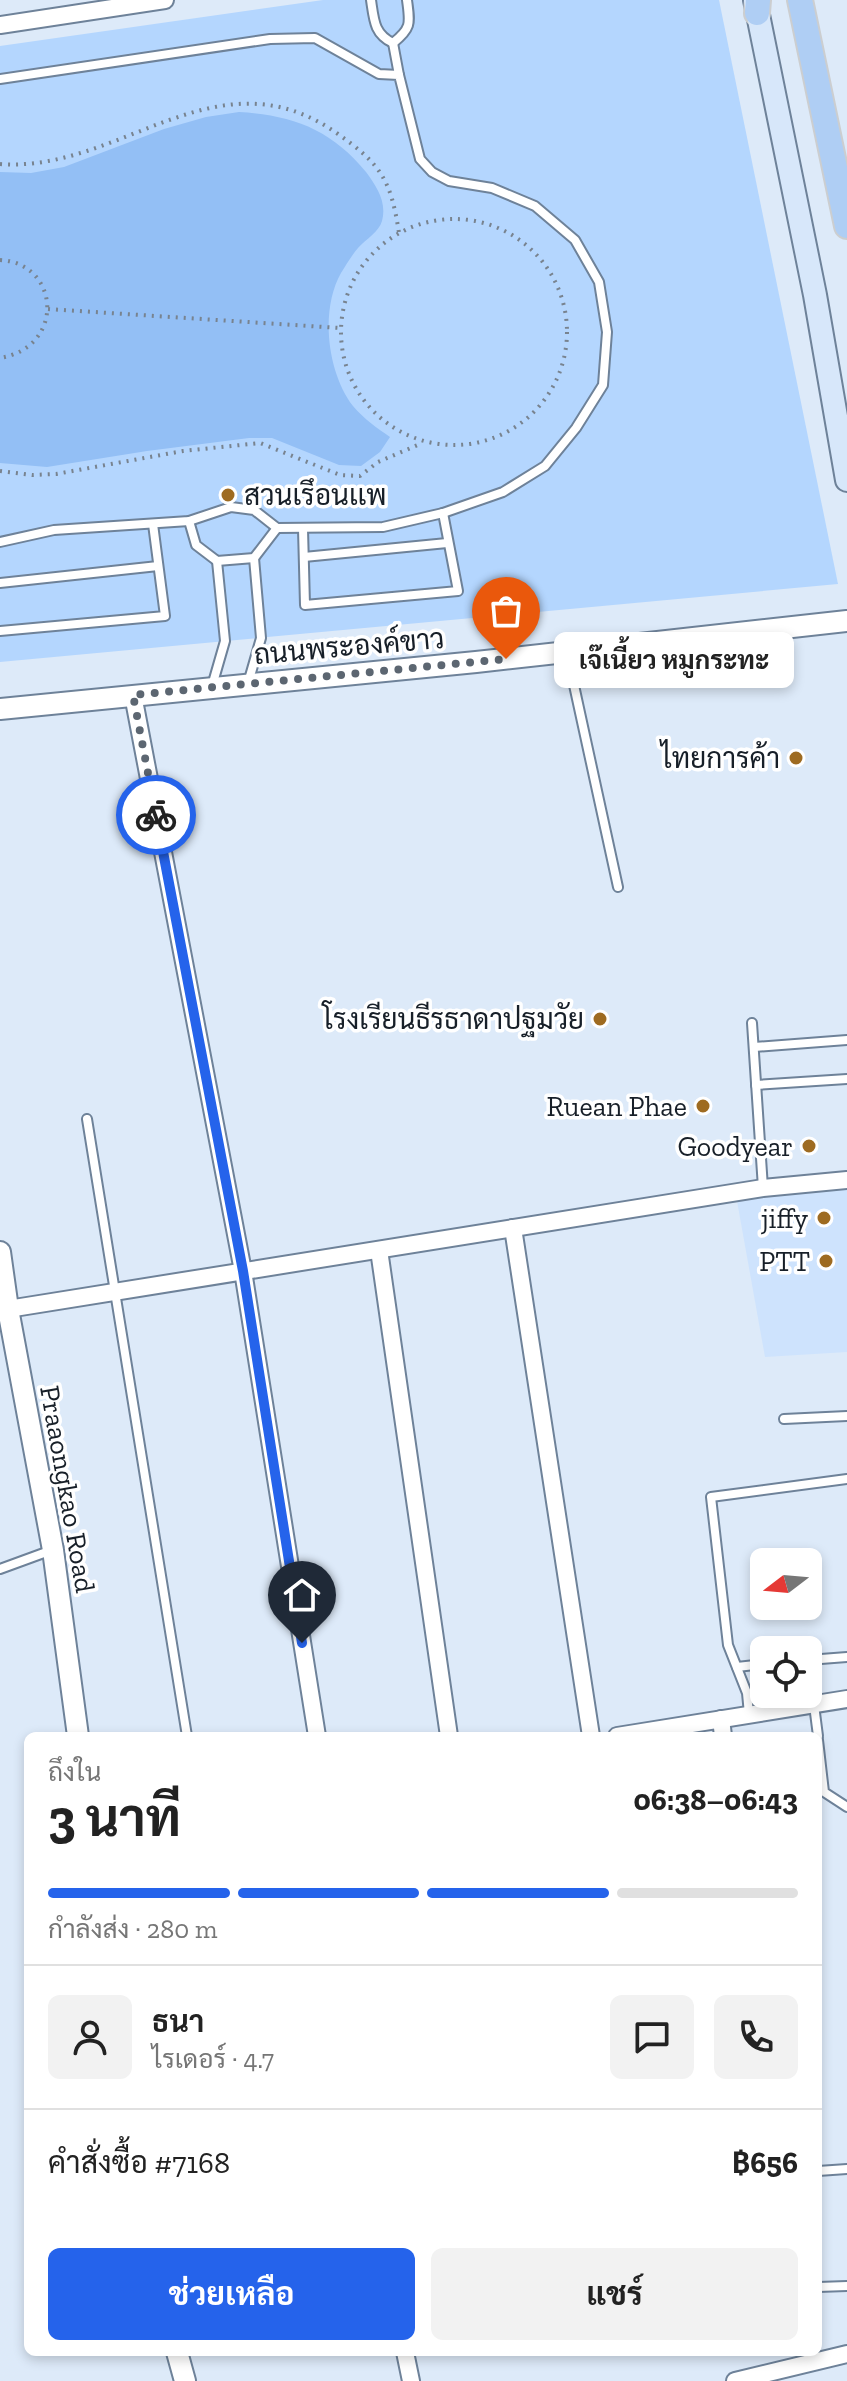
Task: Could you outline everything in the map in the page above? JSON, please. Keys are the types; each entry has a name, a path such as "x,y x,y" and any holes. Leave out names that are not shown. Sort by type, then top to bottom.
{"main road":[{"path":"800,0 847,226"},
{"path":"757,4 815,295 847,480"}],"street":[{"path":"0,25 72,7 165,0"},
{"name":"ถนนพระองค์ขาว","path":"0,709 847,621"},
{"path":"133,695 243,1271 316,1732"},
{"path":"4,1295 117,1293 763,1188 847,1180"},
{"path":"513,1228 590,1732"},
{"path":"379,1250 448,1732"},
{"name":"Praaongkao Road","path":"0,1252 4,1295 53,1550 77,1732"},
{"path":"822,1703 847,1699"},
{"path":"670,1732 722,1728 749,1715 790,1708"},
{"path":"735,2381 847,2354"},
{"path":"178,2356 185,2381"},
{"path":"406,2356 411,2381"}],"lane":[{"path":"371,0 375,26 381,37 393,43"},
{"path":"393,43 405,33 410,22 407,0"},
{"path":"0,79 270,39 315,38 379,74 399,75"},
{"path":"0,542 54,530 189,521 231,507 254,510 277,528 383,527 443,513 503,492 545,466 576,428 603,385 607,332 599,282 575,240 535,206 492,188 449,181 432,172 420,159 393,43"},
{"path":"303,529 305,605 458,591 443,513"},
{"path":"189,521 196,545 217,561 254,558"},
{"path":"0,631 165,616 153,524"},
{"path":"248,684 261,638 254,558 277,528"},
{"path":"304,557 447,543"},
{"path":"212,687 225,641 217,561"},
{"path":"0,583 158,566"},
{"path":"566,652 618,887"},
{"path":"752,1023 763,1188"},
{"path":"754,1047 847,1040"},
{"path":"756,1085 847,1079"},
{"path":"87,1119 186,1732"},
{"path":"784,1419 847,1416"},
{"path":"749,1715 747,1693 728,1645 711,1497 847,1479"},
{"path":"0,1569 53,1550"},
{"path":"822,1659 847,1657"},
{"path":"737,1667 750,1666"},
{"path":"814,1708 817,1732"},
{"path":"822,1774 824,1792 847,1807"},
{"path":"822,2171 847,2169"},
{"path":"822,2287 847,2286"}],"path":[{"path":"0,164 48,163 92,150 154,124 229,103 259,103 326,125 370,159 388,181 399,233"},
{"path":"464,218 499,228 530,248 554,278 566,314 566,352 554,388 531,417 499,438 462,447 420,444 390,427 362,400 345,366 340,328 348,292 366,260 399,233 427,221 464,218"},
{"path":"0,260 24,267 37,278 45,293 48,309 38,338 27,349 0,358"},
{"path":"48,309 340,328"},
{"path":"0,471 56,474 183,451 260,443 340,475 360,476 378,462 420,444"}],"shaded area":[{"path":"323,0 719,0 838,584 0,662 0,46"},
{"path":"239,112 293,121 324,135 353,157 380,195 383,214 380,225 358,248 334,288 329,341 344,392 362,415 390,437 380,452 361,466 339,465 272,438 249,438 47,467 0,463 0,172 31,173 64,167 164,129 206,117"},
{"path":"847,1187 847,1352 765,1357 737,1201"}],"way so far":[{"path":"156,815 133,695 506,659"}],"place":[{"name":"สวนเรึอนเเพ","path":"228,495"},
{"name":"เจ๊เนี้ยว หมูกระทะ","path":"506,659"},
{"name":"ไทยการค้า","path":"796,758"},
{"name":"โรงเรียนธีรธาดาปฐมวัย","path":"600,1019"},
{"name":"Ruean Phae","path":"703,1106"},
{"name":"Goodyear","path":"809,1146"},
{"name":"jiffy","path":"824,1218"},
{"name":"PTT","path":"826,1261"}],"route":[{"path":"156,815 243,1271 302,1643"}]}
